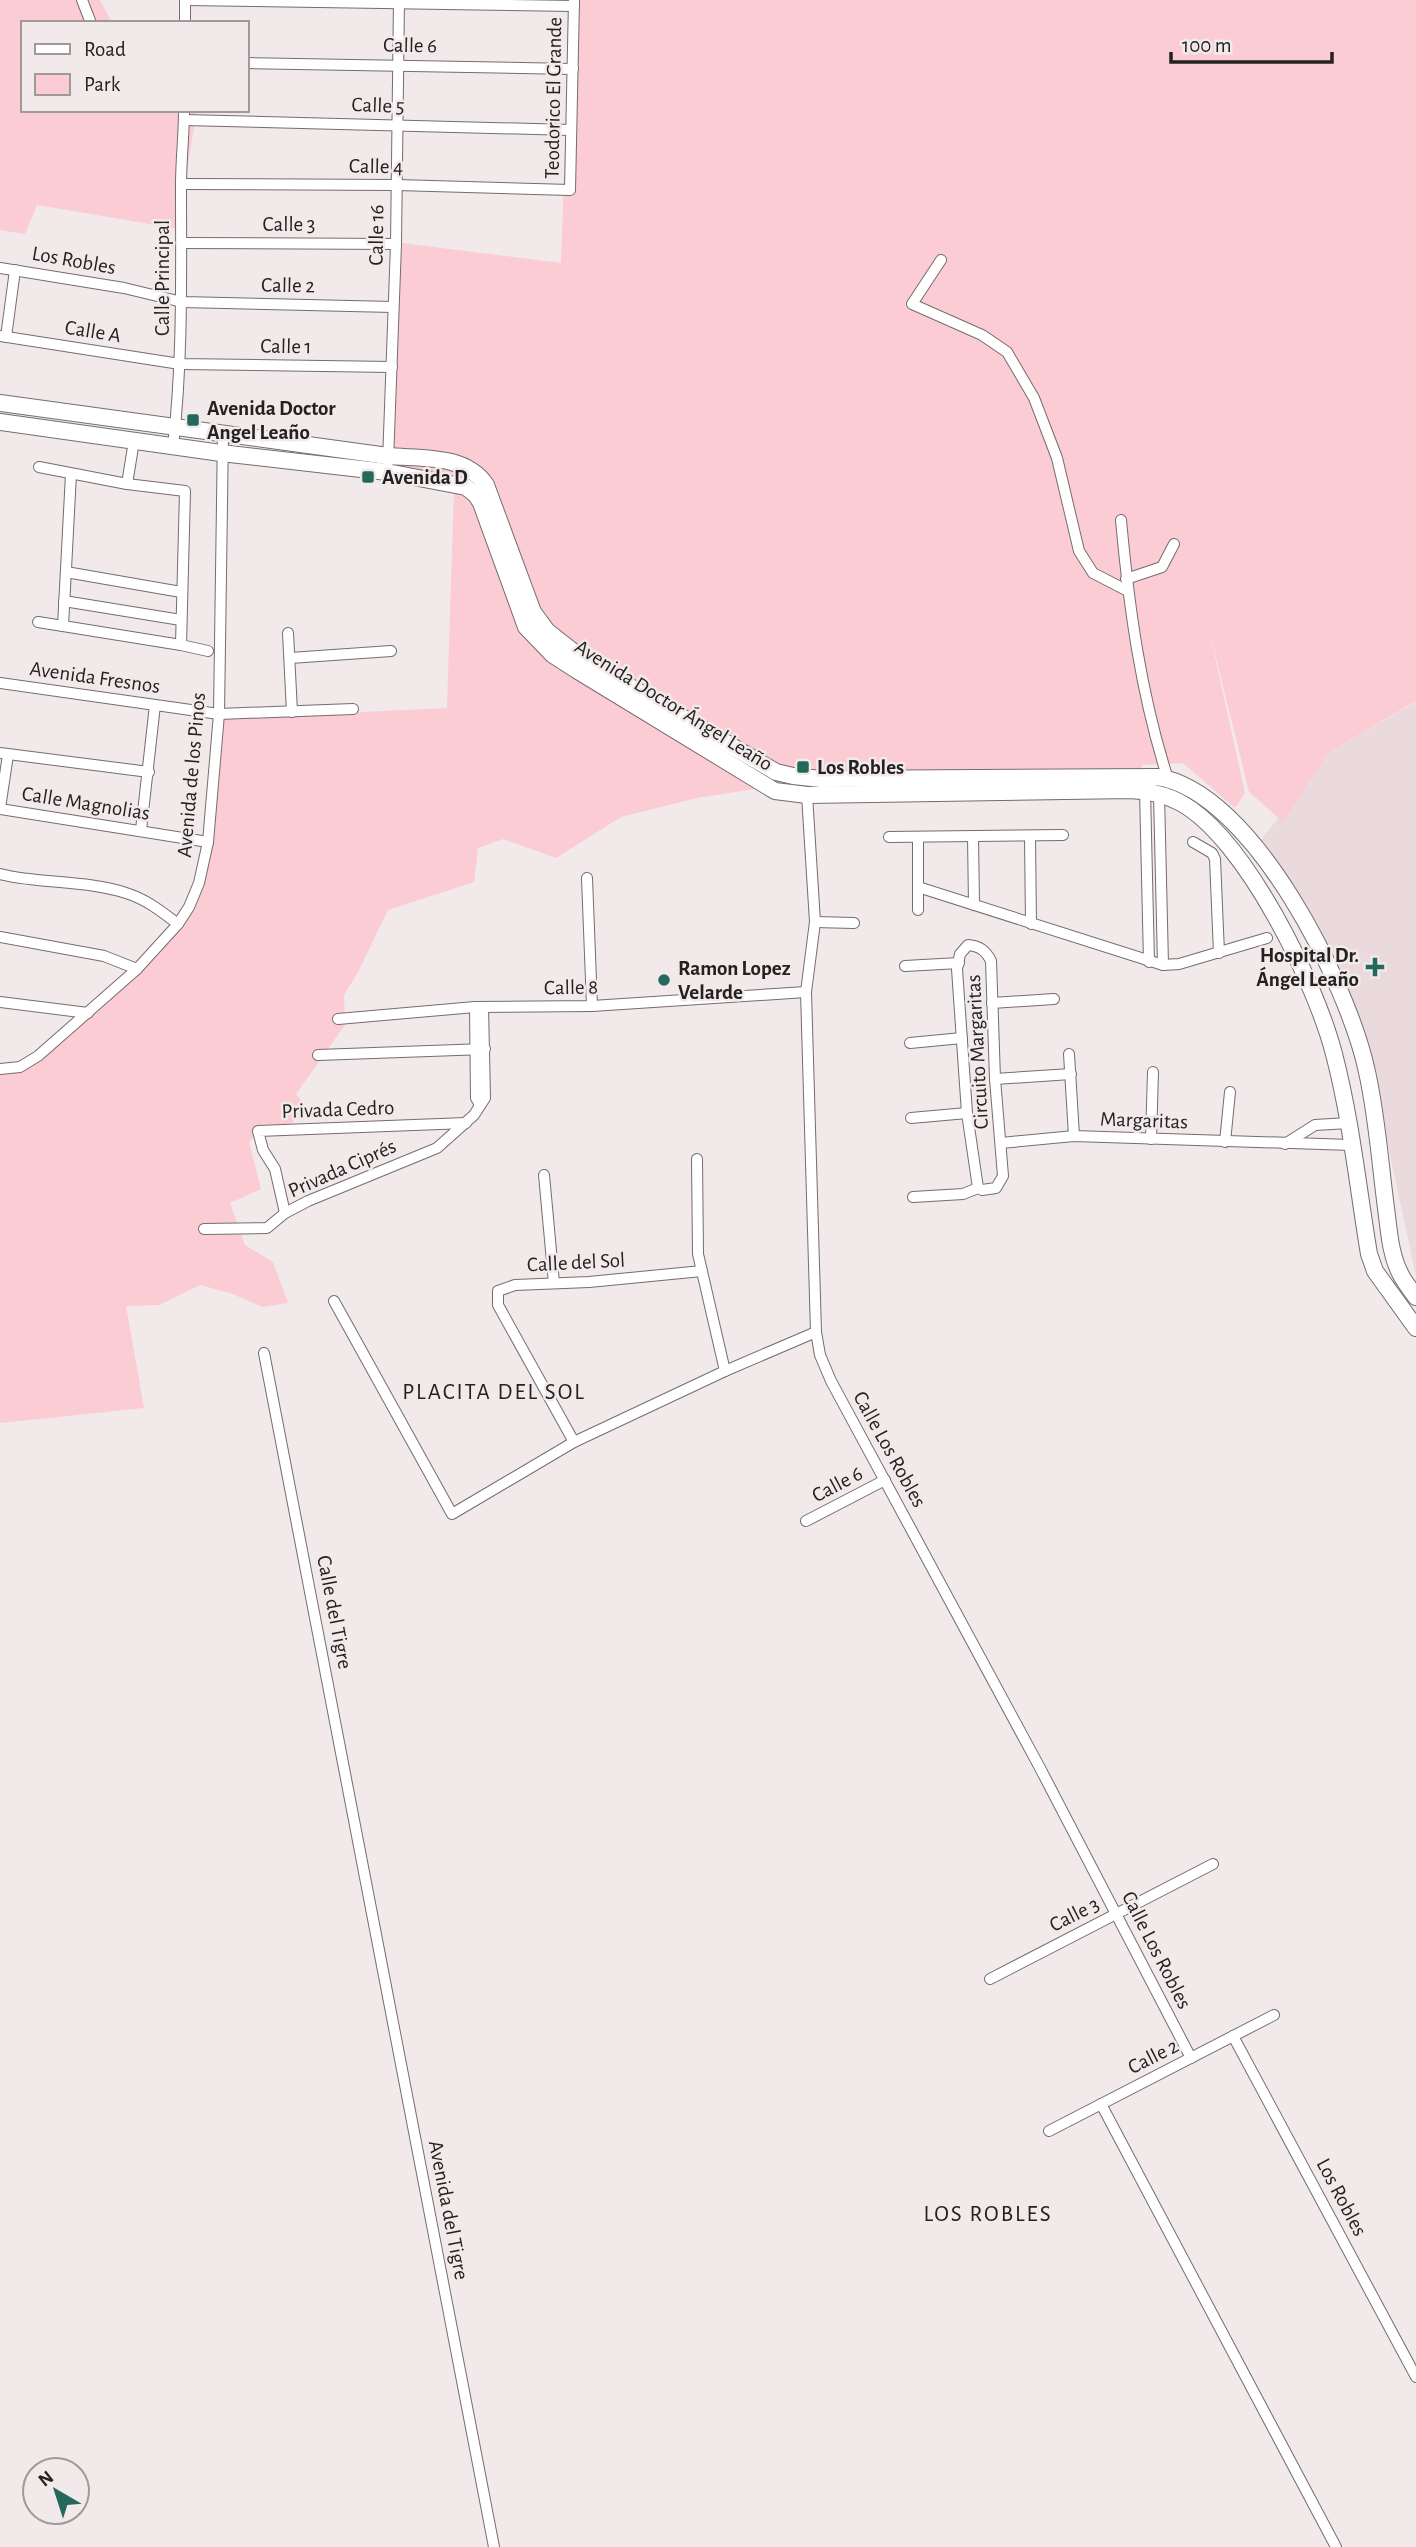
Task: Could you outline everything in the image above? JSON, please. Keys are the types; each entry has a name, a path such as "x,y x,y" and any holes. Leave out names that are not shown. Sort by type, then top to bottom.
{"street":[{"path":"82,0 90,21"},
{"path":"185,21 185,0 574,3"},
{"name":"Calle 16","path":"387,464 396,244 399,2"},
{"name":"Teodorico El Grande","path":"570,190 574,3"},
{"name":"Calle 6","path":"248,63 573,68"},
{"name":"Calle 5","path":"184,115 571,130"},
{"name":"Calle Principal","path":"173,447 180,364 184,115"},
{"name":"Calle 4","path":"181,184 397,185 570,190"},
{"name":"Calle 3","path":"182,243 396,244"},
{"path":"941,260 912,304 982,335 1007,352 1034,398 1057,458 1079,551 1093,573 1128,591"},
{"name":"Los Robles","path":"0,268 124,288 182,302"},
{"path":"3,337 15,270"},
{"name":"Calle 2","path":"182,302 393,307"},
{"name":"Calle A","path":"3,337 180,364"},
{"name":"Calle 1","path":"180,364 392,367"},
{"name":"Avenida Doctor Ángel Leaño","path":"0,403 222,433 387,464 438,481 461,485 476,495 481,503 520,616 533,636 554,654 780,793 807,795 1056,790 1152,793 1191,810 1216,834 1247,871 1283,932 1315,998 1334,1052 1349,1123 1369,1254 1375,1271 1416,1328"},
{"name":"Avenida Doctor Ángel Leaño","path":"0,422 221,453 387,464 439,461 463,465 474,470 486,485 533,612 547,631 584,660 776,772 821,779 1146,777 1168,779 1214,806 1244,834 1264,858 1318,942 1344,998 1359,1037 1368,1074 1390,1244 1400,1275 1416,1297"},
{"name":"Avenida de los Pinos","path":"0,1069 20,1067 38,1056 137,969 178,924 199,883 208,842 219,714 222,433"},
{"path":"127,484 134,441"},
{"path":"438,481 430,473 431,467 439,461"},
{"path":"40,467 127,484 185,491 181,645"},
{"path":"63,626 71,474"},
{"path":"1121,520 1126,579 1145,698 1168,779"},
{"path":"1126,579 1162,567 1174,544"},
{"path":"66,572 181,592"},
{"path":"64,601 180,620"},
{"path":"38,622 208,651"},
{"path":"288,633 292,712"},
{"path":"290,658 391,651"},
{"name":"Avenida Fresnos","path":"0,683 219,714 353,709"},
{"path":"141,831 155,705"},
{"path":"0,809 4,754 149,772"},
{"path":"1150,962 1146,835 1152,793"},
{"path":"1152,793 1160,836 1163,965"},
{"name":"Calle Los Robles","path":"807,795 815,922 806,992 817,1332 820,1355 831,1381 1191,2058"},
{"name":"Calle Magnolias","path":"0,809 208,842"},
{"path":"889,837 1063,835"},
{"path":"1146,835 1160,836"},
{"path":"973,836 974,905"},
{"path":"1030,836 1031,924"},
{"path":"918,837 918,910"},
{"path":"1193,842 1212,853 1215,859 1219,953"},
{"path":"0,874 127,893 148,902 178,924"},
{"path":"587,878 592,1006"},
{"path":"918,887 1163,965 1179,964 1267,938"},
{"path":"815,922 854,923"},
{"path":"0,937 104,956 137,969"},
{"name":"Circuito Margaritas","path":"968,945 977,945 991,961 995,1079 1003,1176 996,1188 982,1191 978,1188 967,1113 958,963 960,954 968,945"},
{"path":"905,966 958,963"},
{"name":"Calle 8","path":"338,1018 479,1007 592,1006 806,992"},
{"path":"992,1003 1054,999"},
{"path":"0,1002 88,1013"},
{"name":"Privada Ciprés","path":"204,1229 267,1228 285,1213 366,1175 437,1148 466,1123 485,1098 479,1007"},
{"path":"910,1043 962,1038"},
{"path":"318,1055 480,1049"},
{"path":"1069,1054 1074,1136"},
{"path":"1151,1139 1153,1072"},
{"path":"995,1079 1071,1074"},
{"path":"1225,1142 1230,1092"},
{"path":"911,1118 967,1113"},
{"name":"Privada Cedro","path":"285,1213 275,1169 263,1150 258,1131 466,1123"},
{"path":"1285,1144 1315,1125 1349,1123"},
{"name":"Margaritas","path":"1001,1143 1074,1136 1351,1145"},
{"path":"697,1159 698,1254 724,1371"},
{"path":"544,1175 554,1283"},
{"name":"Circuito Margaritas","path":"913,1197 963,1194 978,1188"},
{"name":"Calle del Sol","path":"574,1443 498,1305 498,1291 515,1285 589,1282 702,1271"},
{"path":"334,1301 452,1514 574,1443 724,1371 817,1332"},
{"name":"Calle del Tigre","path":"264,1353 367,1880"},
{"name":"Calle 6","path":"806,1521 885,1480"},
{"name":"Calle 3","path":"990,1979 1213,1864"},
{"name":"Avenida del Tigre","path":"367,1880 494,2547"},
{"name":"Calle 2","path":"1049,2131 1274,2015"},
{"name":"Los Robles","path":"1233,2036 1416,2377"},
{"path":"1101,2104 1336,2547"}],"shaded area":[{"name":"Hospital Dr. Ángel Leaño","path":"1416,702 1416,1276 1364,1034 1258,844 1328,753"}],"green space":[{"path":"0,0 100,0 111,21 21,21 21,112 197,112 185,182 185,230 37,205 25,234 0,230"},
{"path":"570,0 1416,0 1416,701 1328,753 1283,822 1249,792 1209,629 1245,793 1235,808 1183,763 1142,765 1142,770 813,780 697,798 621,817 556,858 503,839 478,848 474,882 388,910 344,995 345,1025 296,1094 306,1107 291,1124 261,1128 249,1142 261,1189 230,1203 245,1245 273,1262 288,1303 263,1307 230,1293 200,1285 159,1305 126,1306 144,1408 0,1423 0,1068 12,1068 88,1013 189,907 208,842 219,714 300,715 447,708 454,489 387,474 402,243 561,263"}],"place":[{"name":"Avenida Doctor Angel Leaño","path":"193,420"},
{"name":"Avenida D","path":"368,477"},
{"name":"Los Robles","path":"803,767"},
{"name":"Hospital Dr. Ángel Leaño","path":"1375,967"},
{"name":"Ramon Lopez Velarde","path":"664,980"}],"district":[{"name":"PLACITA DEL SOL","path":"494,1391"},
{"name":"LOS ROBLES","path":"988,2213"}]}
